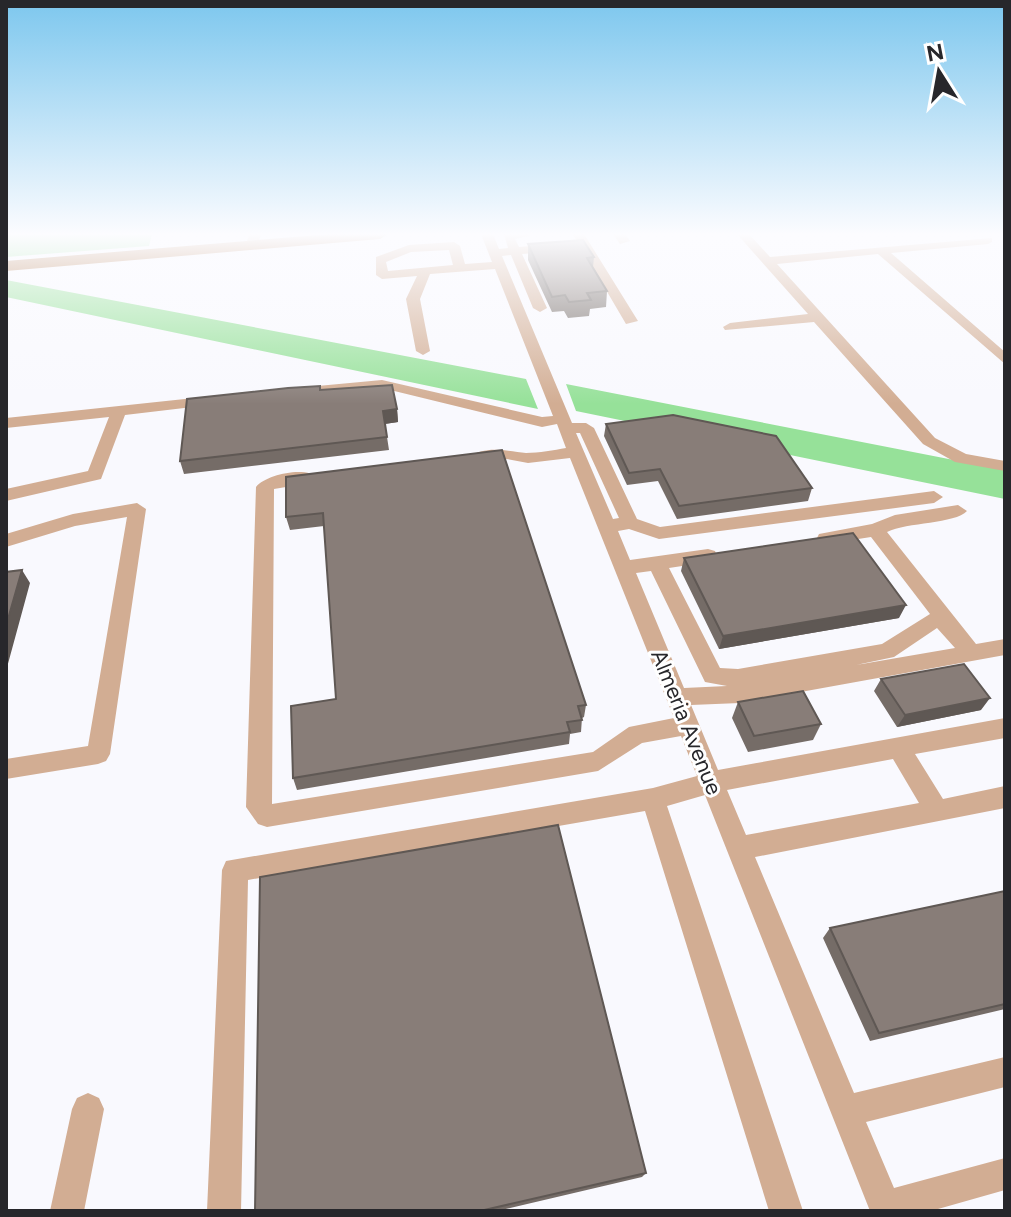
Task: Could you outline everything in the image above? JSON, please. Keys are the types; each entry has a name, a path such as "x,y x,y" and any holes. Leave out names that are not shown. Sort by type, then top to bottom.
{"street":[{"path":"417,291 413,299 423,351"},
{"name":"Almeria Avenue","path":"516,291 563,424 584,446 607,526 886,1209"},
{"path":"528,291 540,308"},
{"path":"613,291 631,321"},
{"path":"795,291 929,441 945,453 1005,466"},
{"path":"926,291 1005,360"},
{"path":"730,327 819,317"},
{"path":"274,395 382,384 542,422 563,424"},
{"path":"6,423 228,400"},
{"path":"6,495 95,475 119,411"},
{"path":"460,460 507,454 528,458 584,446 614,490 630,523"},
{"path":"336,475 273,482 265,487 258,807 267,816 598,761 637,734 689,725"},
{"path":"607,526 630,523 659,533 934,497"},
{"path":"6,541 73,520 137,509 98,754 6,769"},
{"path":"803,542 876,530 895,521 958,511"},
{"path":"876,530 971,653"},
{"path":"625,568 730,553"},
{"path":"657,564 713,676 738,678 887,651 933,621 945,620"},
{"path":"677,697 740,694 1005,647"},
{"path":"224,1211 235,870 653,799 712,782 1005,728"},
{"path":"899,748 937,811"},
{"path":"739,848 1005,797"},
{"path":"653,799 786,1211"},
{"path":"846,1111 1005,1072"},
{"path":"67,1211 88,1109"},
{"path":"886,1209 1005,1174"}],"green space":[{"path":"6,291 63,291 526,379 538,409 6,297"},
{"path":"566,384 1005,470 1005,499 576,411"}],"building":[{"path":"549,291 607,291 587,293 591,300 569,302 565,295 552,297"},
{"path":"392,385 397,409 383,411 387,437 180,461 187,399 288,388 320,386 320,390"},
{"path":"673,415 776,436 812,488 679,506 660,469 629,473 606,424"},
{"path":"502,450 586,705 578,706 582,720 567,722 570,732 293,778 291,706 336,699 323,513 286,517 286,477"},
{"path":"853,533 906,605 723,636 684,558"},
{"path":"22,570 6,626 6,572"},
{"path":"964,664 990,698 905,715 881,679"},
{"path":"803,691 821,724 754,736 738,702"},
{"path":"558,825 646,1173 480,1211 255,1211 260,877"},
{"path":"1005,891 1005,1004 879,1033 830,928"}]}
